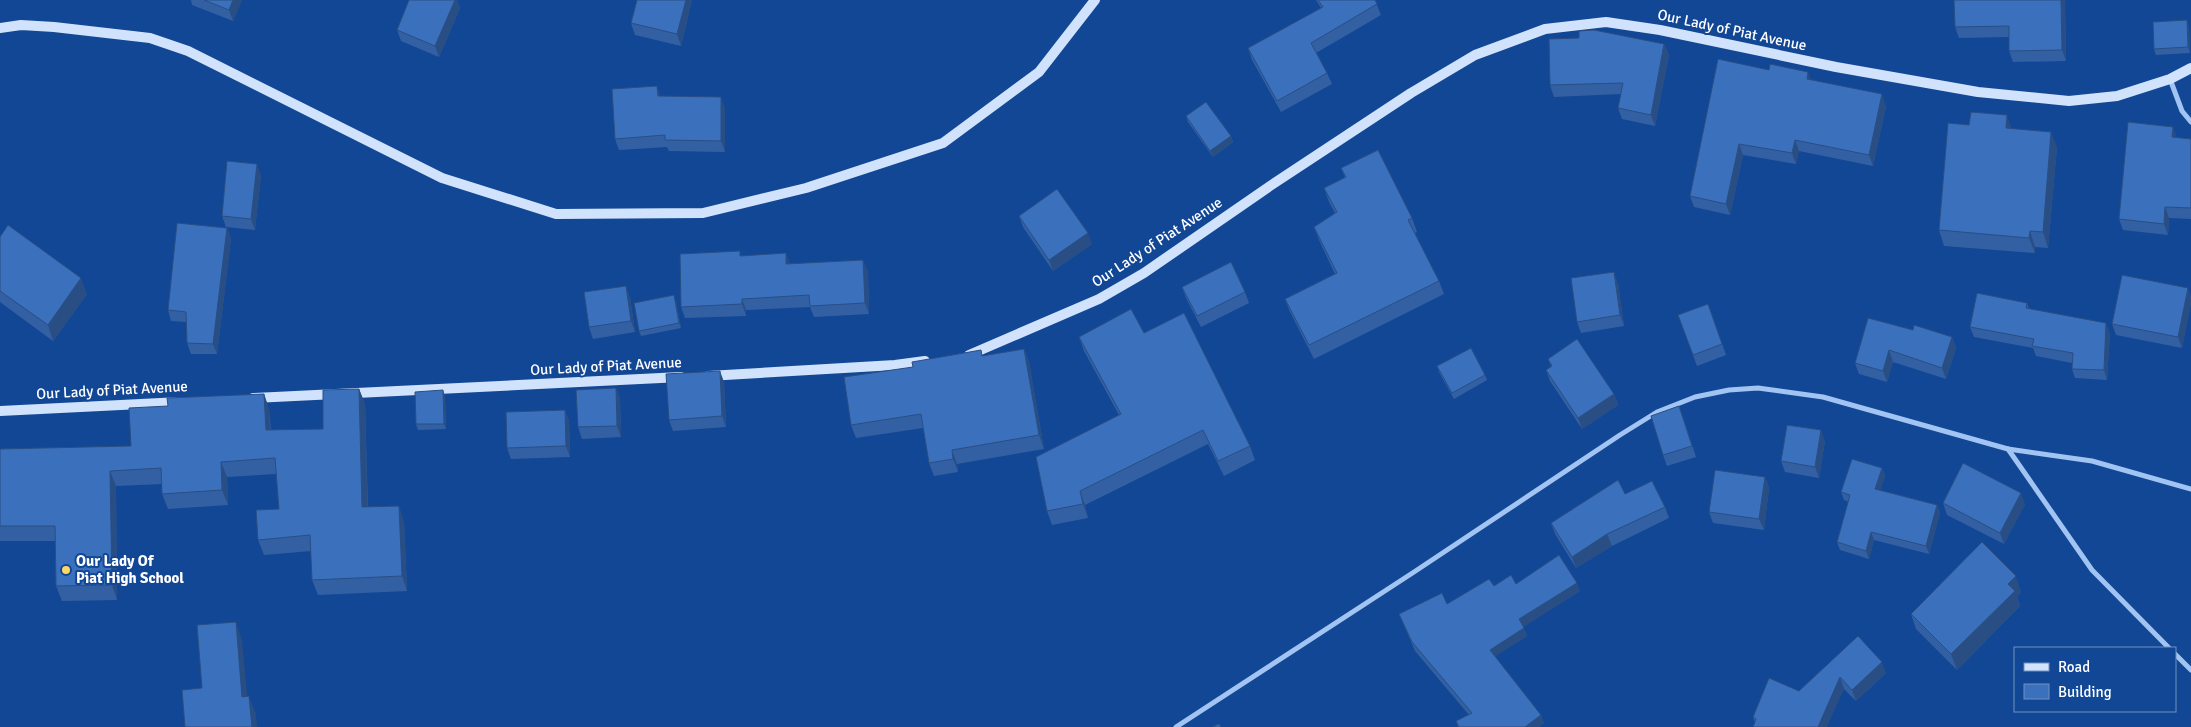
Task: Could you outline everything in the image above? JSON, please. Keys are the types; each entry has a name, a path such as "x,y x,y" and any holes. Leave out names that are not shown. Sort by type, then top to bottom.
{"street":[{"path":"0,28 54,26 150,38 188,51 442,178 556,214 702,213 806,188 943,143 1040,72 1095,0"},
{"name":"Our Lady of Piat Avenue","path":"963,356 972,355 1099,299 1144,272 1411,93 1475,55 1545,29 1606,22 1660,30 1836,67 1968,90 2069,101 2117,96 2170,79 2191,68"},
{"path":"2170,79 2182,111 2191,122"},
{"name":"Our Lady of Piat Avenue","path":"245,398 763,374 894,365 934,360"},
{"path":"1176,727 1657,412 1695,398 1729,390 1758,388 1823,397 2008,449 2092,461 2191,489"},
{"name":"Our Lady of Piat Avenue","path":"0,411 196,401"},
{"path":"2008,449 2092,570 2168,647"},
{"path":"2176,655 2191,670"}],"building":[{"path":"204,0 233,0 229,10"},
{"path":"409,0 455,0 435,46 397,30"},
{"path":"637,0 686,0 677,34 631,23"},
{"path":"1318,0 1375,0 1377,4 1311,43 1327,73 1277,101 1248,48 1323,7"},
{"path":"1954,0 2061,0 2062,50 2009,51 2009,26 1955,27"},
{"path":"2187,20 2188,47 2154,49 2153,22"},
{"path":"1594,30 1664,44 1651,115 1618,108 1623,83 1550,85 1549,39 1579,38 1579,31"},
{"path":"1718,59 1769,70 1770,64 1808,72 1807,79 1882,94 1869,155 1795,140 1792,153 1739,144 1726,204 1690,196"},
{"path":"657,86 658,96 721,97 721,141 665,140 665,135 615,139 612,89"},
{"path":"1206,102 1231,136 1210,151 1186,116"},
{"path":"1971,112 2007,115 2006,128 2051,132 2043,232 2030,231 2029,238 1939,230 1948,123 1969,125"},
{"path":"2128,122 2173,127 2172,137 2191,139 2191,208 2165,207 2164,224 2119,219"},
{"path":"1378,150 1412,218 1408,220 1439,281 1309,345 1285,299 1337,273 1314,227 1337,212 1324,188 1346,177 1341,168"},
{"path":"227,161 257,164 251,219 222,216"},
{"path":"1057,189 1088,233 1049,260 1019,216"},
{"path":"177,223 227,228 213,344 187,343 186,312 168,310"},
{"path":"8,225 81,278 48,325 0,291 0,237"},
{"path":"740,251 740,256 786,253 786,264 863,260 865,303 810,306 809,295 742,299 742,304 681,307 680,254"},
{"path":"1231,262 1245,292 1197,316 1182,287"},
{"path":"1614,272 1620,315 1577,322 1571,278"},
{"path":"2122,275 2188,288 2178,337 2112,324"},
{"path":"626,286 631,321 589,327 584,292"},
{"path":"1977,293 2027,303 2026,308 2106,323 2104,370 2072,369 2073,353 2032,346 2034,339 1970,327"},
{"path":"674,295 679,323 639,331 634,303"},
{"path":"1708,304 1722,344 1693,355 1678,315"},
{"path":"1131,309 1144,333 1184,313 1250,446 1218,461 1203,430 1080,491 1083,504 1047,511 1036,457 1121,414 1079,337"},
{"path":"1868,318 1913,330 1914,325 1952,337 1942,368 1889,350 1883,371 1855,363"},
{"path":"1577,339 1614,394 1578,418 1546,370 1552,366 1548,359"},
{"path":"1471,348 1485,375 1452,393 1437,366"},
{"path":"1024,349 1039,435 952,450 953,459 929,463 921,414 851,425 844,377 913,367 912,362 981,350 982,356"},
{"path":"720,371 722,416 669,420 666,374"},
{"path":"616,388 617,426 578,427 576,390"},
{"path":"359,389 362,507 399,506 402,576 312,580 310,535 258,540 256,510 279,509 275,458 221,462 222,490 162,494 161,468 110,471 112,585 56,586 55,526 0,526 0,449 131,446 129,408 168,406 167,398 264,394 266,430 323,429 323,390"},
{"path":"443,390 444,424 416,424 415,392"},
{"path":"1679,406 1692,446 1663,455 1651,416"},
{"path":"565,410 566,446 507,448 506,412"},
{"path":"1787,425 1821,430 1815,467 1781,461"},
{"path":"1852,459 1882,468 1875,489 1937,505 1926,546 1871,532 1866,551 1837,542 1850,495 1841,492"},
{"path":"1963,463 2021,493 2000,533 1943,503"},
{"path":"1715,470 1765,477 1759,519 1709,512"},
{"path":"1618,480 1625,494 1652,481 1665,507 1607,534 1572,557 1551,523"},
{"path":"1982,542 2016,576 2008,584 2015,591 1951,654 1911,614"},
{"path":"1559,555 1577,583 1519,619 1524,628 1490,650 1541,715 1525,727 1459,727 1456,721 1472,713 1412,642 1399,614 1442,593 1447,604 1489,579 1494,586 1511,575 1516,584"},
{"path":"236,622 242,697 249,696 252,727 185,727 182,690 202,688 197,625"},
{"path":"1858,636 1882,662 1852,690 1840,677 1818,727 1753,727 1756,719 1753,717 1769,678 1799,691"}],"place":[{"name":"Our Lady Of Piat High School","path":"66,570"}]}
